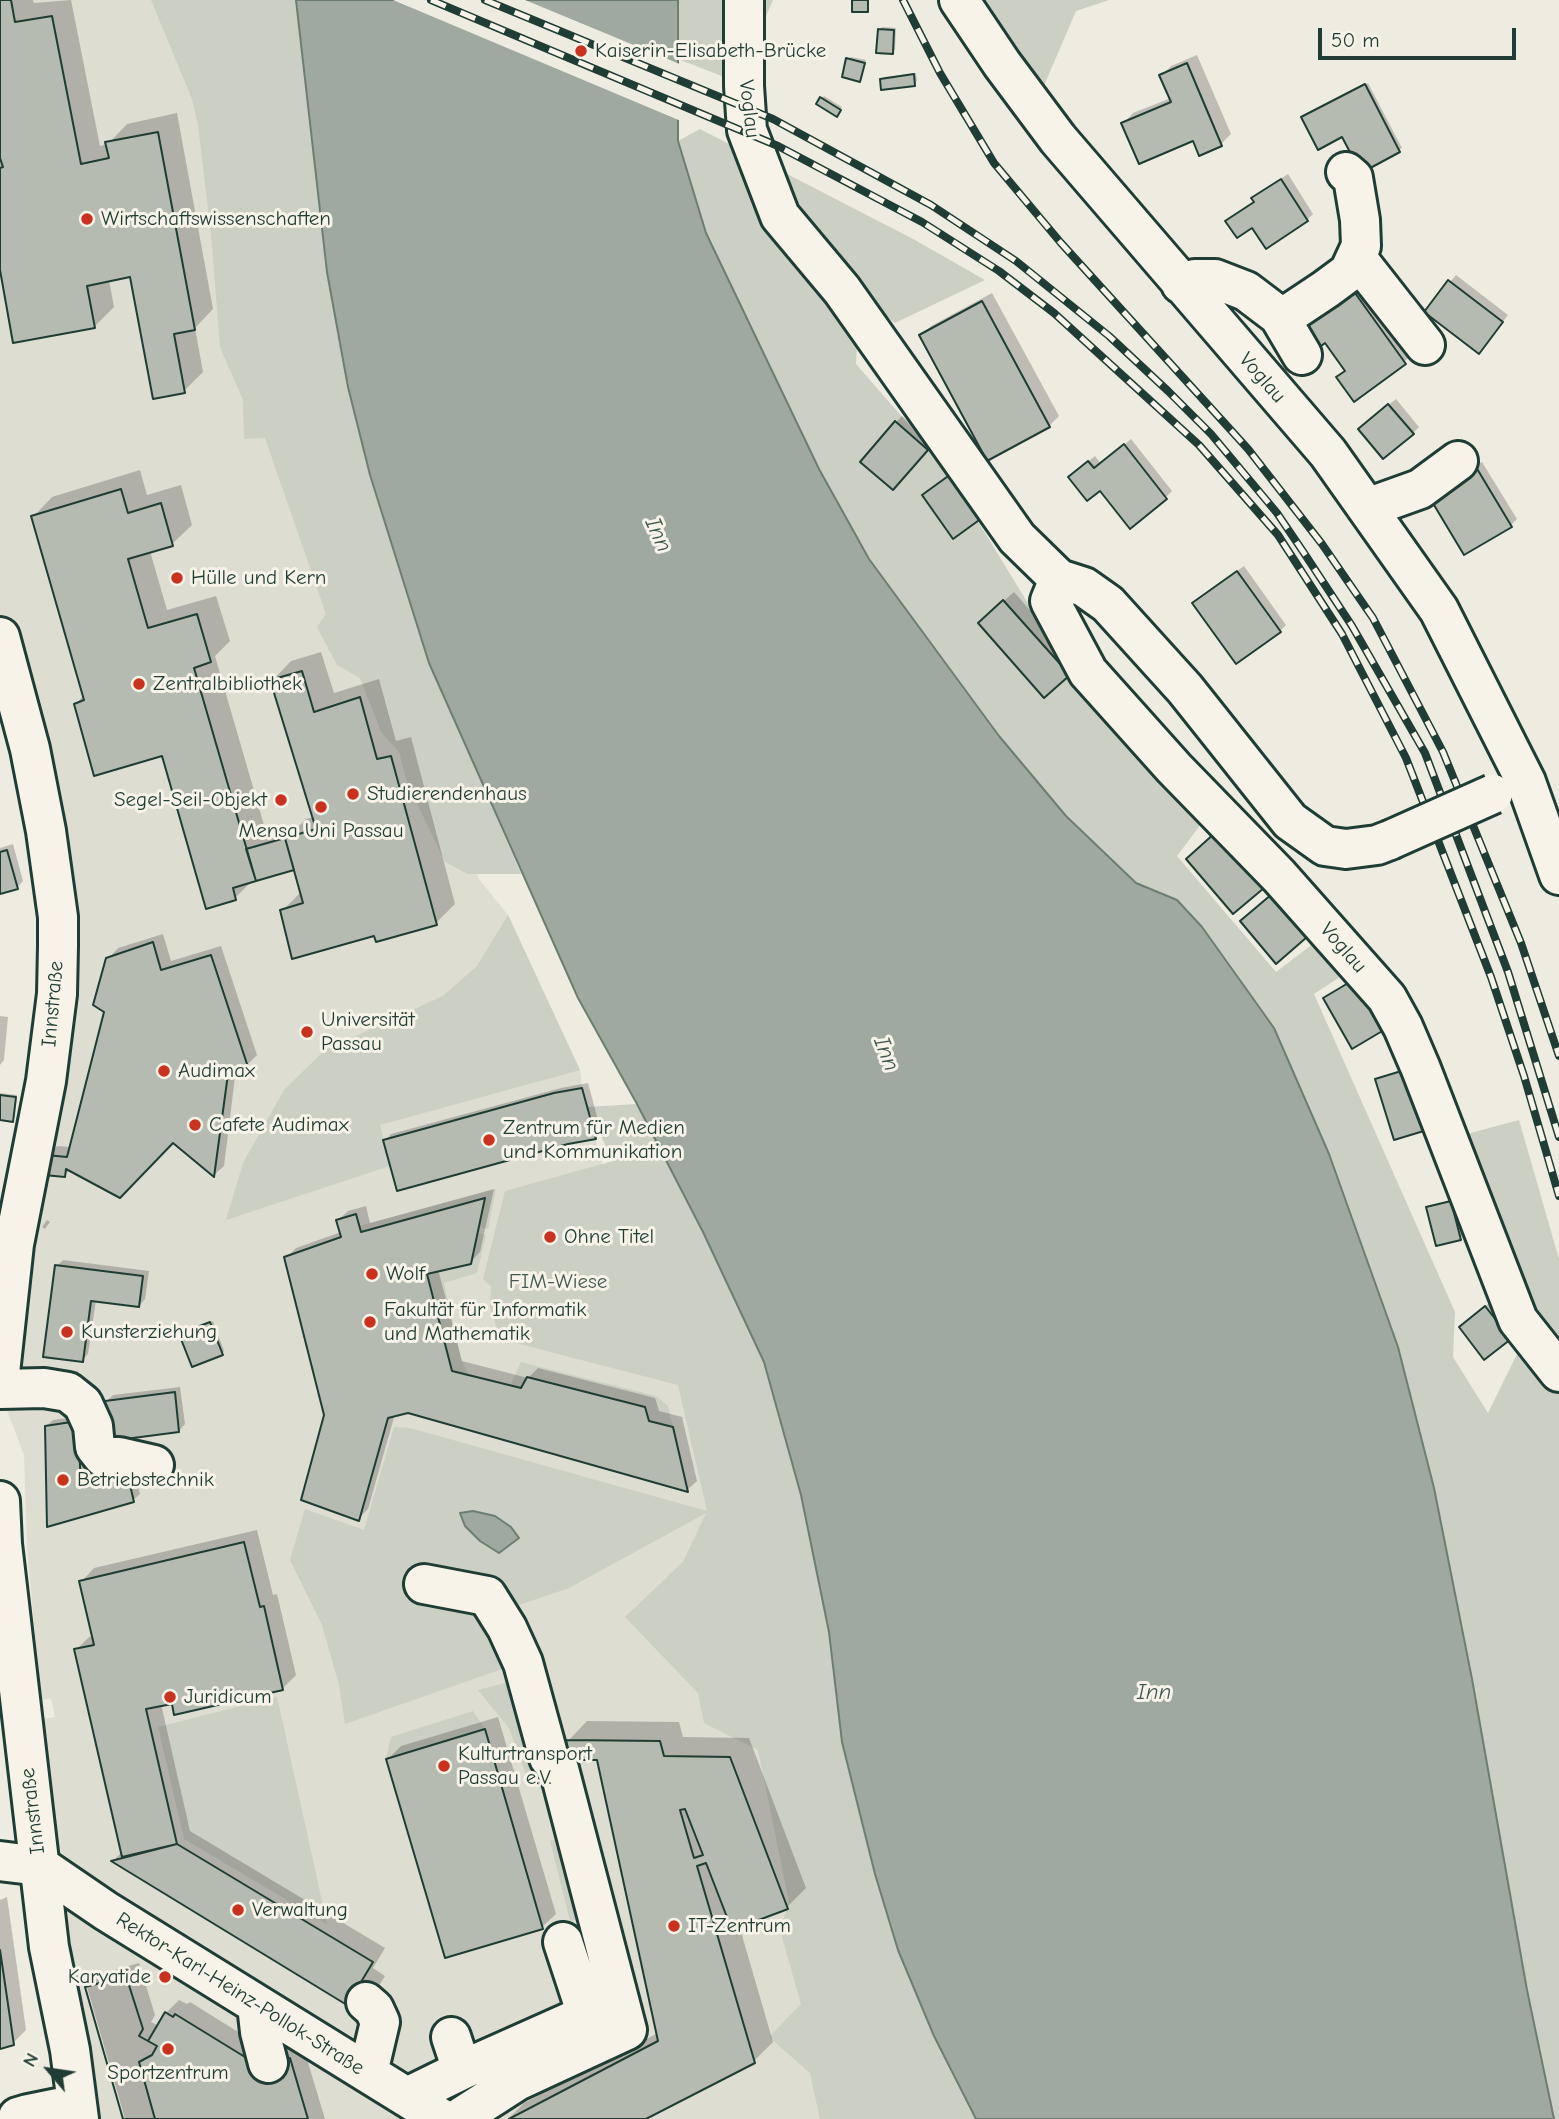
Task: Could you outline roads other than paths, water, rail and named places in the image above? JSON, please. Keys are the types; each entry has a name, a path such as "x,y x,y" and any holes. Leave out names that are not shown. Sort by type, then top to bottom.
{"street":[{"name":"Voglau","path":"744,0 747,130 780,216 842,290 1017,538 1059,579 1084,587 1108,604 1185,689 1290,821 1325,846 1346,849 1377,845 1509,788"},
{"name":"Voglau","path":"960,0 1002,64 1058,139 1328,453 1439,610 1509,788 1559,875"},
{"path":"1279,316 1290,313 1349,272 1356,257 1361,246 1360,220 1353,178 1346,172"},
{"path":"1356,257 1425,345"},
{"path":"1181,285 1195,279 1215,279 1246,290 1279,316 1302,355"},
{"path":"1367,508 1420,489 1458,461"},
{"name":"Voglau","path":"1059,579 1050,601 1088,672 1174,768 1279,876 1387,998 1403,1027 1518,1320 1559,1372"},
{"name":"Innstraße","path":"0,637 30,749 46,831 56,904 58,946 57,994 46,1081 14,1244 0,1373"},
{"path":"0,1389 44,1388 68,1392 83,1404 93,1426 95,1447 103,1457 119,1457 153,1465"},
{"name":"Innstraße","path":"0,1501 2,1544 49,1947 78,2111"},
{"path":"424,1584 487,1596 507,1628 523,1663 549,1758 559,1769 603,2008"},
{"path":"0,1861 40,1866"},
{"name":"Rektor-Karl-Heinz-Pollok-Straße","path":"40,1866 106,1911 442,2119"},
{"path":"458,2119 517,2081 627,2030 603,2008 563,1942"},
{"path":"366,2002 374,2009 380,2022 368,2073"},
{"path":"261,2007 258,2014 260,2032 268,2063"},
{"path":"407,2097 456,2053 603,2008"},
{"path":"19,2119 28,2114 78,2111"}],"water":[{"name":"Inn","path":"296,0 678,0 678,141 706,233 819,469 869,559 999,736 1066,816 1136,883 1177,900 1202,927 1274,1028 1329,1154 1398,1347 1434,1488 1472,1679 1527,1990 1554,2119 976,2119 934,2036 898,1950 875,1874 842,1742 829,1632 801,1495 764,1362 703,1232 578,998 429,663 370,475 348,387 327,272"},
{"path":"473,1511 495,1516 511,1527 519,1538 499,1553 480,1541 465,1526 460,1513"}],"railway":[{"path":"431,0 778,146 922,222 999,271 1054,313 1199,445 1278,535 1342,634 1406,758 1491,977 1524,1076 1559,1196"},
{"path":"485,0 773,119 931,205 1016,261 1109,336 1211,434 1277,513 1304,553 1352,626 1425,753 1508,972 1559,1137"},
{"path":"903,0 940,73 994,163 1061,243 1248,449 1322,544 1373,618 1443,752 1521,943 1559,1056"}],"place":[{"name":"Kaiserin-Elisabeth-Brücke","path":"581,51"},
{"name":"Wirtschaftswissenschaften","path":"87,219"},
{"name":"Hülle und Kern","path":"177,578"},
{"name":"Zentralbibliothek","path":"139,684"},
{"name":"Studierendenhaus","path":"353,794"},
{"name":"Segel-Seil-Objekt","path":"281,800"},
{"name":"Mensa Uni Passau","path":"321,807"},
{"name":"Universität Passau","path":"307,1032"},
{"name":"Audimax","path":"164,1071"},
{"name":"Cafete Audimax","path":"195,1125"},
{"name":"Zentrum für Medien und Kommunikation","path":"489,1140"},
{"name":"Ohne Titel","path":"550,1237"},
{"name":"Wolf","path":"372,1274"},
{"name":"Fakultät für Informatik und Mathematik","path":"370,1322"},
{"name":"Kunsterziehung","path":"67,1332"},
{"name":"Betriebstechnik","path":"63,1480"},
{"name":"Juridicum","path":"170,1697"},
{"name":"Kulturtransport Passau e.V.","path":"444,1766"},
{"name":"Verwaltung","path":"238,1910"},
{"name":"IT-Zentrum","path":"674,1926"},
{"name":"Karyatide","path":"165,1977"},
{"name":"Sportzentrum","path":"168,2049"}],"park label":[{"name":"FIM-Wiese","path":"558,1282"}]}
